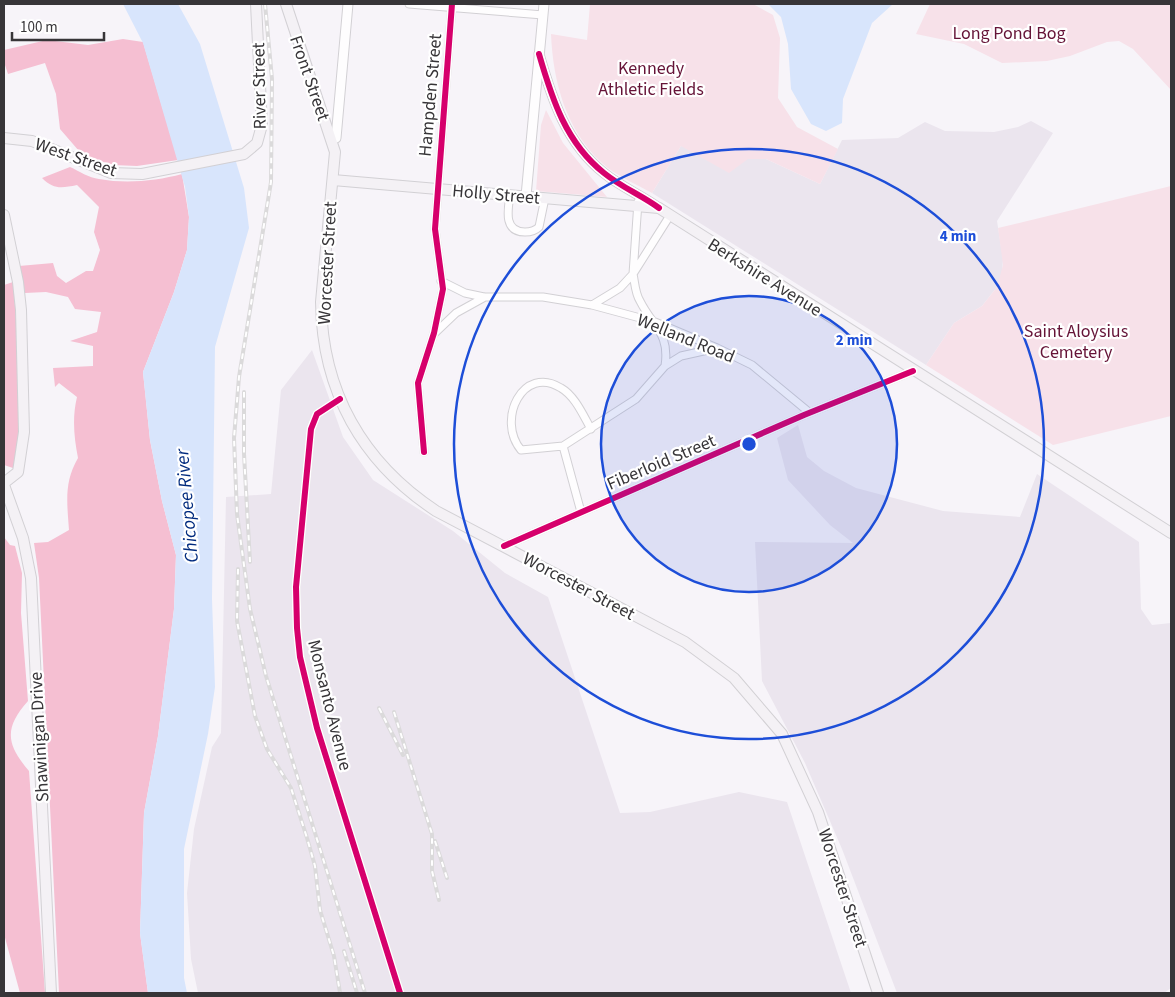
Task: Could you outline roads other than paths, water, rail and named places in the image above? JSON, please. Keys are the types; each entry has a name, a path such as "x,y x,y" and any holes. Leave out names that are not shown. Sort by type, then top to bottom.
{"main road":[{"name":"River Street","path":"208,163 248,152 255,146 262,129 256,4"},
{"name":"Front Street","path":"286,4 335,152"},
{"name":"West Street","path":"4,138 32,141 111,173 142,174 208,163"},
{"name":"Worcester Street","path":"335,152 322,319 328,364 340,399 362,441 395,479 441,514 685,642 734,678 782,734 818,812 878,993"},
{"name":"Holly Street","path":"333,180 658,208"},
{"name":"Berkshire Avenue","path":"658,208 669,217 913,372 1171,533"},
{"name":"Shawinigan Drive","path":"4,215 18,282 21,310 24,432 18,472 4,484 23,538 31,585 51,993"}],"street":[{"path":"336,138 348,4"},
{"path":"409,4 452,5 543,15"},
{"path":"526,196 544,4"},
{"name":"Hampden Street","path":"424,452 418,383 434,333 443,290 435,229 452,5"},
{"name":"Berkshire Avenue","path":"539,54 557,111 585,155 603,172 658,208"},
{"path":"510,195 509,223 518,232 532,231 540,227 544,198"},
{"path":"639,196 633,274 639,300 655,322 666,348 665,366"},
{"path":"592,305 620,288 633,274 669,217"},
{"name":"Welland Road","path":"442,280 468,294 485,297 543,297 592,305 655,322 718,348 752,365 810,413"},
{"name":"Welland Road","path":"434,333 456,313 485,297"},
{"path":"591,429 567,393 561,387 550,384 538,383 526,388 517,397 511,410 513,436 516,445 525,451 563,446 591,429 636,399 665,366 681,356 718,348"},
{"name":"Fiberloid Street","path":"504,546 810,413 913,372"},
{"name":"Monsanto Avenue","path":"340,399 317,414 310,429 296,587 297,635 302,668 317,727 400,993"},
{"path":"563,446 581,512"}],"water":[{"name":"Chicopee River","path":"123,4 178,4 200,44 244,188 249,228 215,347 212,599 215,687 208,734 184,849 184,978 187,993 148,993 140,933 144,813 158,736 174,609 176,555 162,501 150,440 143,372 174,292 187,250 189,217 185,187 143,43"},
{"path":"768,4 893,4 872,23 843,99 842,123 826,131 811,124 791,89 788,44 781,17"}],"railway":[{"path":"265,4 272,79 271,182 239,377 234,438 237,514 250,609 266,676 365,993"},
{"path":"244,392 244,454 250,562"},
{"path":"238,569 237,621 255,716 267,749 291,788 307,838 315,866 320,910 334,956 340,993"},
{"path":"379,708 403,755"},
{"path":"394,712 432,834 432,871 439,900"},
{"path":"435,841 447,878"},
{"path":"344,951 357,993"}],"park label":[{"name":"Long Pond Bog","path":"1009,33"},
{"name":"Kennedy Athletic Fields","path":"651,78"},
{"name":"Saint Aloysius Cemetery","path":"1076,341"}]}
